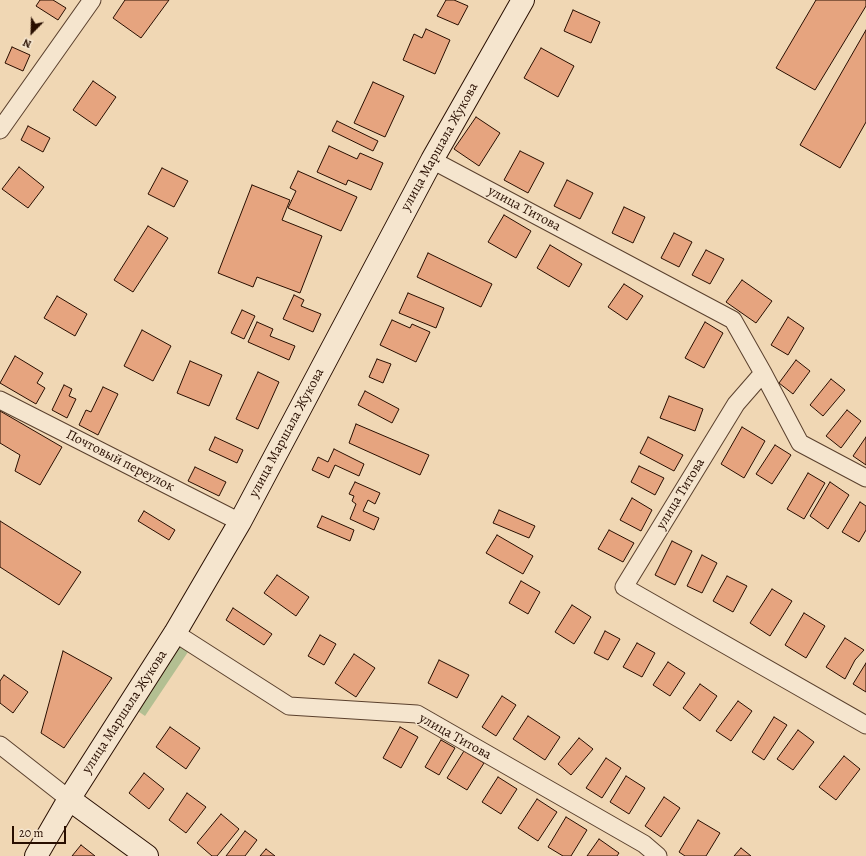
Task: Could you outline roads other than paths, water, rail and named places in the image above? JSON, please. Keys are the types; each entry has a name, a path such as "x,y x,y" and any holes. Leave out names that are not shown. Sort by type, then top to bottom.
{"street":[{"path":"0,130 92,0"},
{"name":"улица Маршала Жукова","path":"36,856 69,799 175,633 240,522 432,160 523,0"},
{"name":"улица Титова","path":"432,160 733,320 800,444 866,478"},
{"name":"улица Титова","path":"763,373 736,404 624,587 866,725"},
{"name":"Почтовый переулок","path":"0,400 240,522"},
{"name":"улица Титова","path":"175,633 289,706 417,714 644,844 658,856"},
{"path":"0,745 69,799 147,856"}]}
